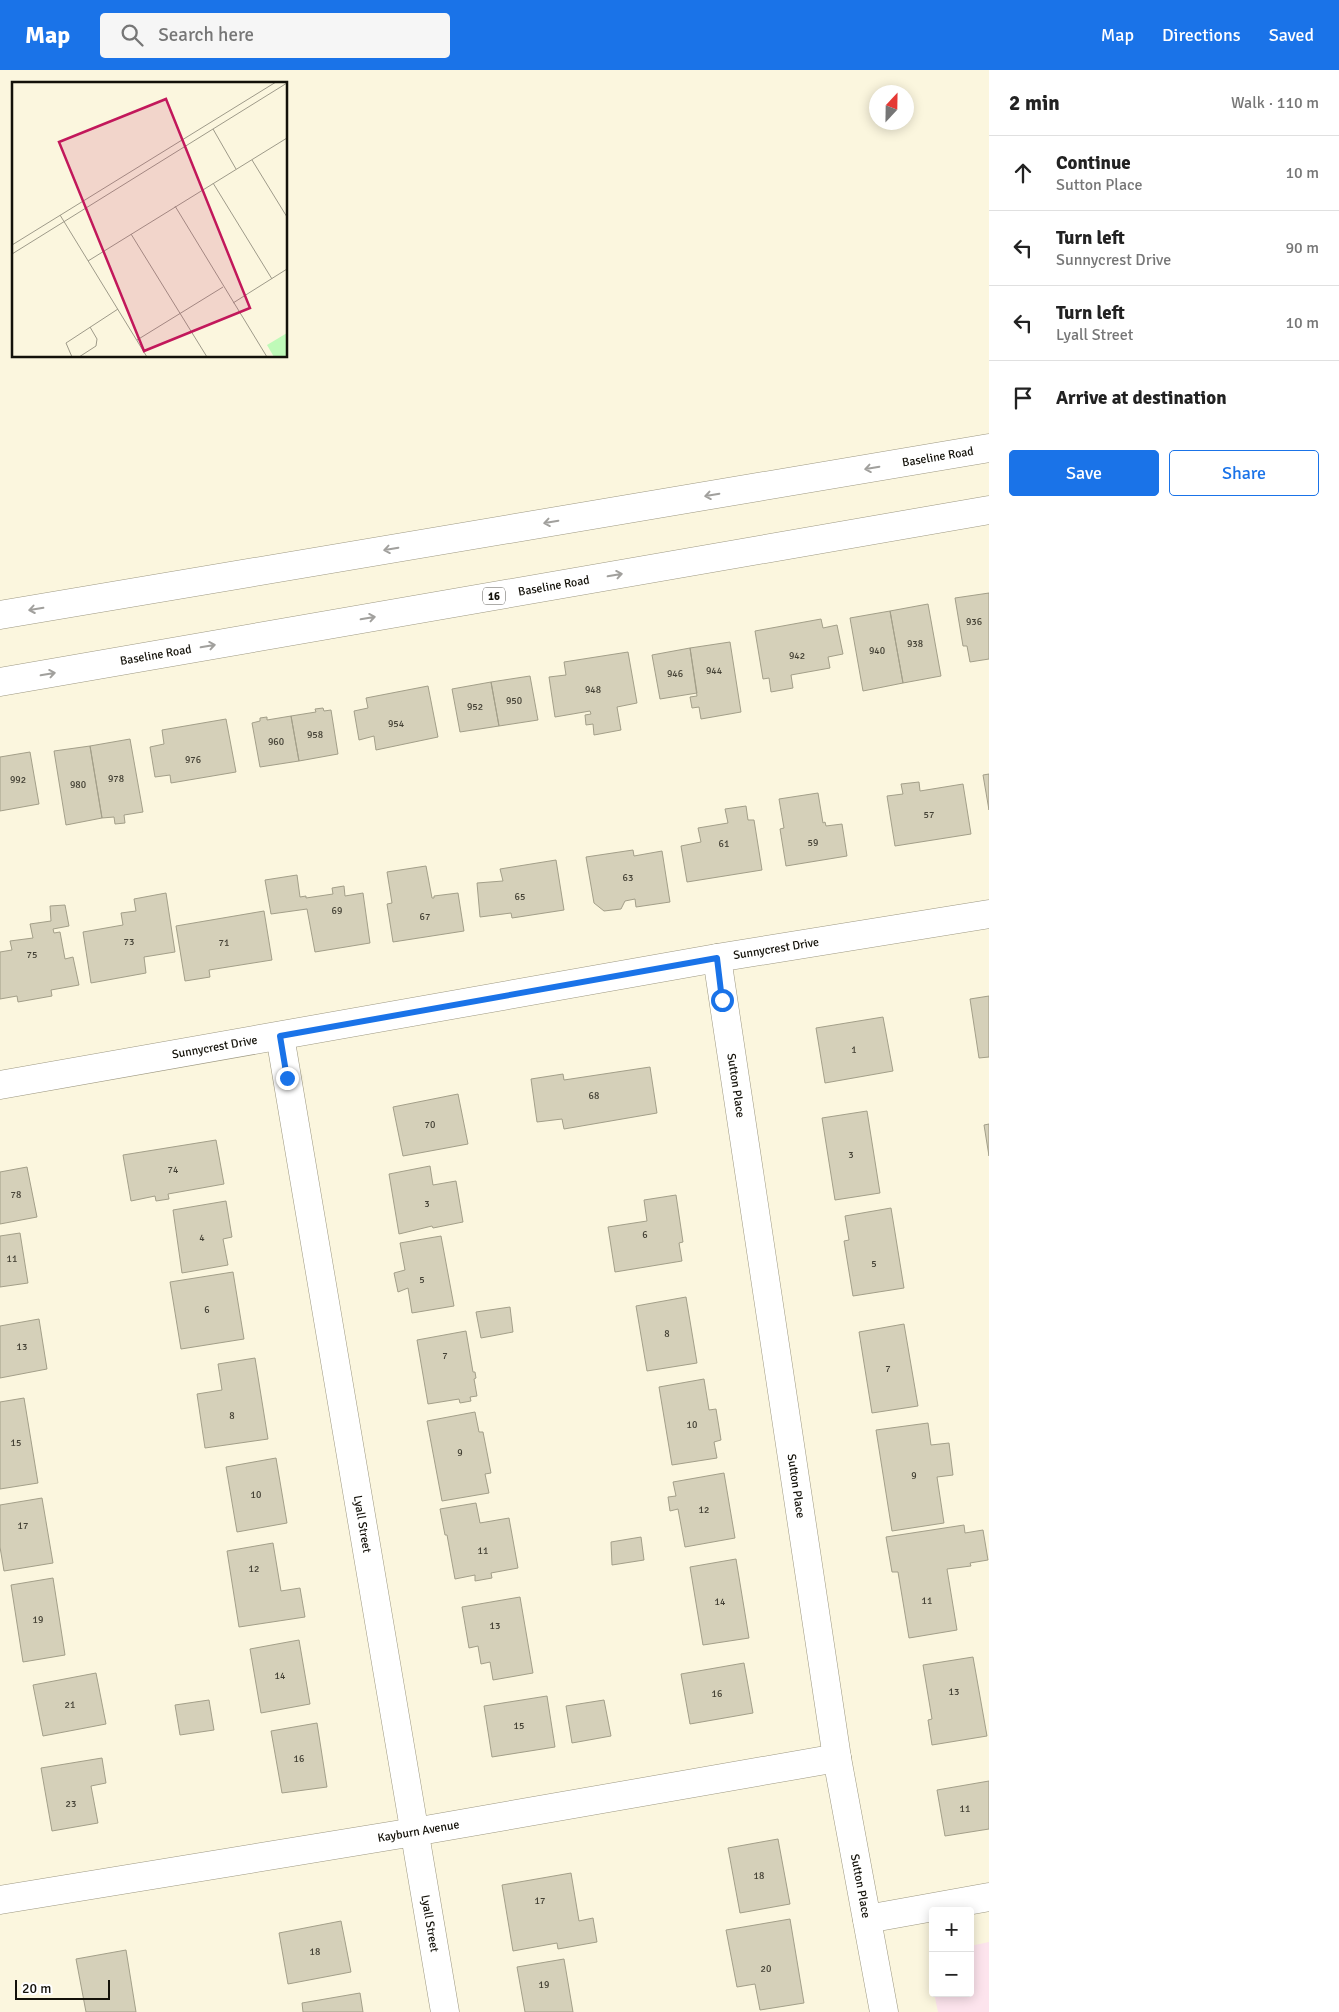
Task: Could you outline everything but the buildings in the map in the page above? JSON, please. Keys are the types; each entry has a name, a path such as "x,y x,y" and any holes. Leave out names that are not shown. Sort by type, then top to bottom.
{"street":[{"name":"Baseline Road","path":"0,615 989,448"},
{"name":"Baseline Road","path":"0,682 989,510"},
{"name":"Sunnycrest Drive","path":"0,1085 717,958 989,914"},
{"name":"Sutton Place","path":"717,958 837,1758 884,2012"},
{"name":"Lyall Street","path":"280,1036 445,2012"},
{"name":"Kayburn Avenue","path":"0,1900 414,1832 837,1758"},
{"path":"867,1919 989,1897"}],"shaded area":[{"path":"989,1942 989,2012 938,2012 935,1997 974,1997 974,1945"}],"route":[{"path":"287,1078 280,1036 717,958 722,1000"}]}
